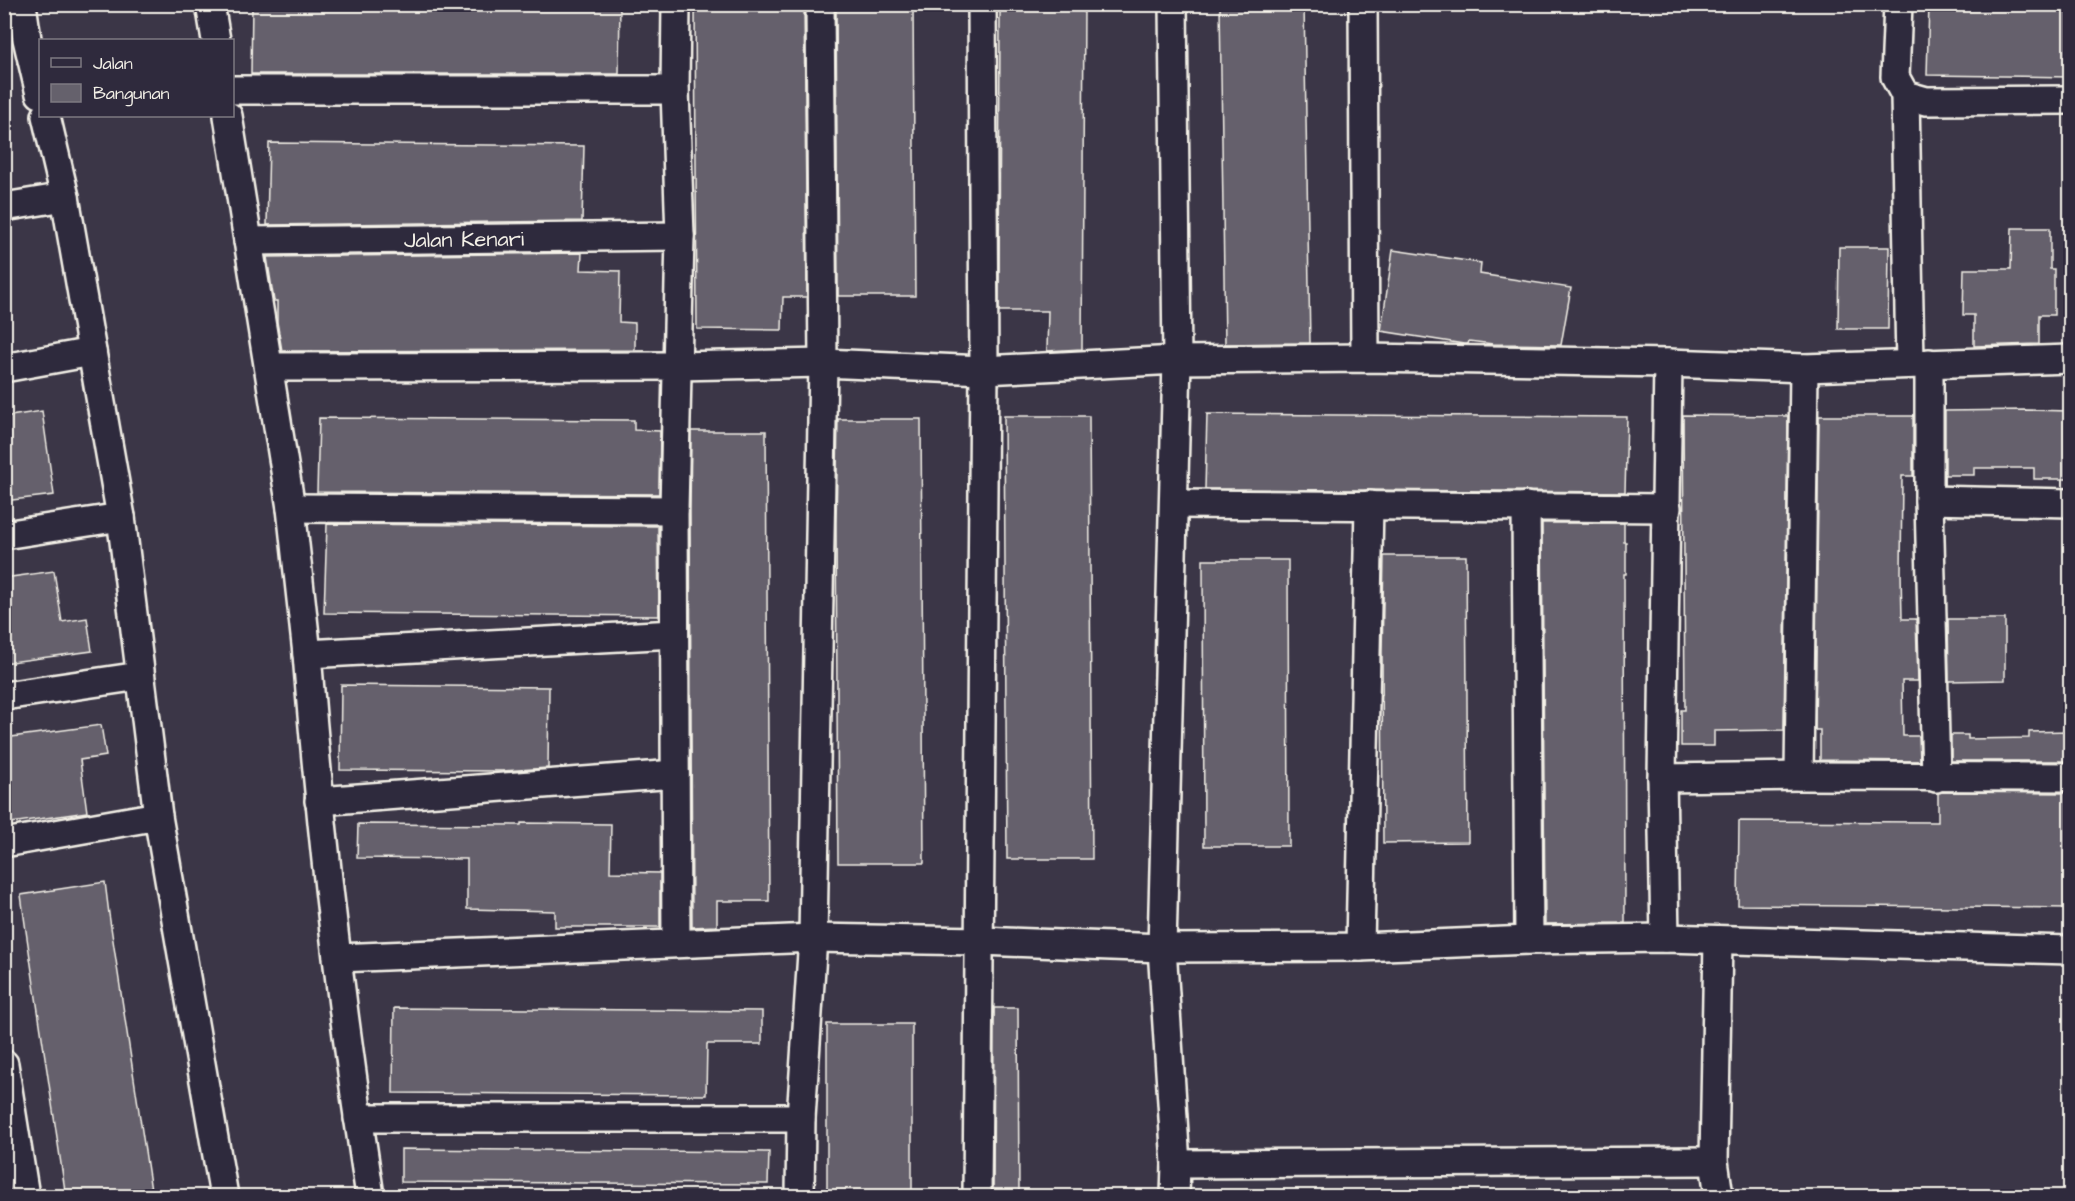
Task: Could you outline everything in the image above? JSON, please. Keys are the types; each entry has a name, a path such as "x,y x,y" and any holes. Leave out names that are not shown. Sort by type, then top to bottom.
{"street":[{"path":"22,4 16,41 39,92"},
{"path":"210,4 216,39"},
{"path":"676,4 675,90 680,236 674,510 676,943"},
{"path":"800,1197 801,1118 813,938 823,363 820,4"},
{"path":"977,1197 984,370 982,4"},
{"path":"1173,4 1177,360 1162,948 1176,1164 1175,1197"},
{"path":"1363,4 1365,358"},
{"path":"1899,4 1895,77 1905,95 1929,500 1936,778"},
{"path":"234,90 675,90"},
{"path":"1905,95 1926,101 2070,100"},
{"path":"46,117 65,197 121,517 159,816 224,1197"},
{"path":"228,117 291,508 307,654 319,801 358,1118 370,1197"},
{"path":"4,207 65,197"},
{"name":"Jalan Kenari","path":"248,241 680,236"},
{"path":"4,368 92,352"},
{"path":"270,367 677,366 823,363 984,370 1177,360 1365,358 1668,363 1804,368 2070,359"},
{"path":"1665,938 1662,778 1668,363"},
{"path":"1799,776 1804,368"},
{"path":"1929,500 2070,503"},
{"path":"1174,504 1667,508"},
{"path":"1360,947 1369,506"},
{"path":"1526,506 1529,940"},
{"path":"291,508 674,510"},
{"path":"4,535 121,517"},
{"path":"307,654 674,634"},
{"path":"4,696 140,676"},
{"path":"319,801 675,774"},
{"path":"1662,778 2070,777"},
{"path":"4,843 159,816"},
{"path":"338,958 813,938 1162,948 1360,947 1529,940 1665,938 2070,950"},
{"path":"1718,940 1714,1161 1719,1197"},
{"path":"4,1064 25,1197"},
{"path":"358,1118 801,1118"},
{"path":"1176,1164 1714,1161"}],"building":[{"path":"252,4 620,4 619,74 251,74"},
{"path":"695,4 804,4 807,297 783,297 782,330 697,329"},
{"path":"836,4 913,4 915,296 838,296"},
{"path":"1000,4 1084,4 1082,349 1047,351 1048,311 999,311"},
{"path":"1929,4 2070,4 2070,77 1927,75"},
{"path":"1304,5 1310,343 1225,344 1220,6"},
{"path":"269,143 584,146 582,221 267,225"},
{"path":"2012,228 2050,228 2050,269 2054,269 2054,315 2039,315 2039,344 1974,346 1974,315 1963,315 1964,269 2011,269"},
{"path":"1839,247 1889,247 1888,329 1838,329"},
{"path":"1393,250 1481,263 1480,274 1571,288 1561,345 1493,344 1469,341 1468,344 1464,344 1381,331"},
{"path":"582,253 581,270 620,271 619,322 635,323 635,350 282,351 277,322 277,301 274,301 267,257"},
{"path":"42,411 54,495 4,501 4,417"},
{"path":"1945,411 2070,411 2070,479 2034,479 2034,468 1974,468 1974,475 1945,475"},
{"path":"1207,414 1627,417 1625,492 1205,489"},
{"path":"1683,415 1788,416 1784,730 1714,731 1714,746 1681,746 1681,710 1685,710"},
{"path":"1004,416 1089,416 1092,859 1007,859"},
{"path":"1819,416 1913,416 1913,476 1902,476 1901,573 1902,619 1916,619 1918,681 1902,681 1903,736 1919,736 1920,761 1820,760 1820,730 1815,730"},
{"path":"319,418 634,420 634,430 660,431 659,494 317,492"},
{"path":"838,419 921,419 924,863 838,863 836,523"},
{"path":"691,431 766,431 769,901 717,901 717,926 692,927 690,510"},
{"path":"1542,523 1624,523 1624,542 1626,542 1626,574 1624,574 1625,923 1545,924"},
{"path":"327,524 658,526 659,616 324,613"},
{"path":"1384,556 1466,556 1468,842 1383,843"},
{"path":"1203,560 1288,560 1289,846 1204,846"},
{"path":"54,571 62,622 87,618 92,651 4,663 4,578"},
{"path":"1948,619 2005,619 2005,680 1949,681"},
{"path":"341,685 549,687 548,768 503,771 340,770"},
{"path":"101,725 106,756 80,760 87,812 4,824 4,738"},
{"path":"2069,731 2069,761 1951,761 1951,735 1968,735 1968,739 2029,738 2029,732"},
{"path":"1938,793 2070,793 2070,908 1738,905 1739,821 1938,822"},
{"path":"521,823 611,824 610,872 660,873 660,927 555,927 555,911 467,909 467,859 357,858 358,824 521,825"},
{"path":"105,882 152,1197 66,1197 26,931 21,895"},
{"path":"394,1008 762,1011 762,1044 707,1044 706,1095 393,1093"},
{"path":"994,1008 1018,1008 1019,1197 993,1197"},
{"path":"827,1024 912,1024 912,1197 827,1197"},
{"path":"401,1149 769,1152 768,1184 401,1182"}]}
